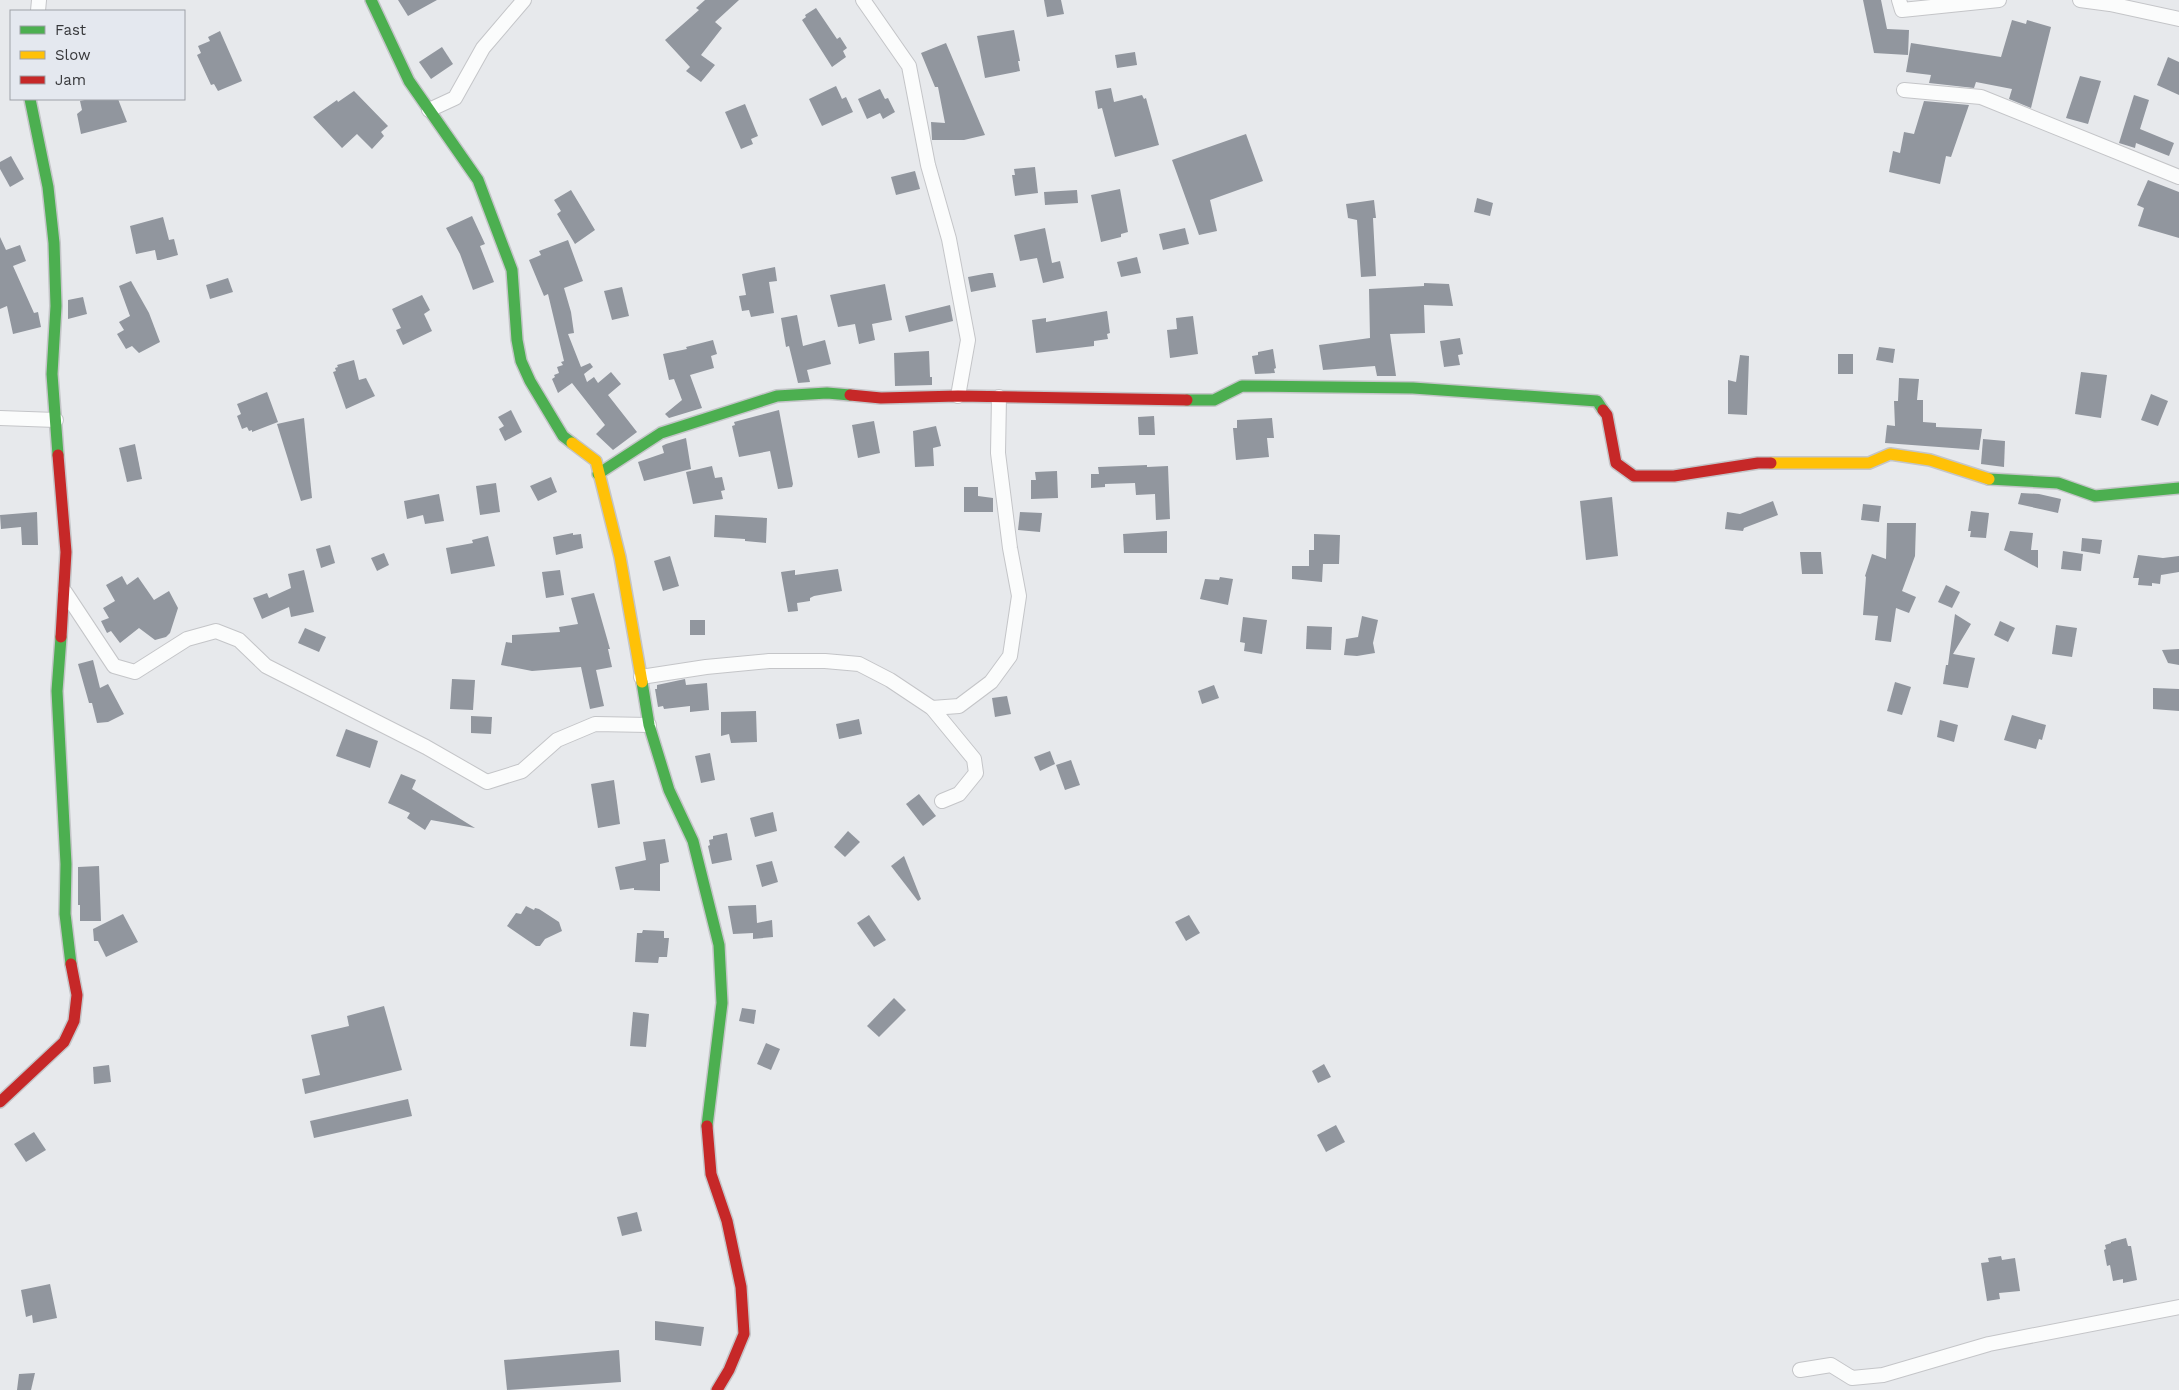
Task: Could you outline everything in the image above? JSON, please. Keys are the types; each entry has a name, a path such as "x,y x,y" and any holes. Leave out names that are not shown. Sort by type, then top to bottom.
{"street":[{"path":"371,0 409,81 478,180 512,270 517,340 521,361 530,381 564,436 596,461 620,557 650,725 669,790 693,841 719,944 722,1003 707,1122 711,1174 727,1220 741,1287 744,1334 729,1370 717,1390"},
{"path":"429,110 455,98 483,48 524,0"},
{"path":"863,0 909,66 928,165 949,239 968,340 958,396"},
{"path":"1899,0 1902,10 1999,0"},
{"path":"2080,0 2110,4 2179,19"},
{"path":"1904,90 1981,97 2179,177"},
{"path":"0,1102 64,1042 74,1021 77,995 71,966 66,914 66,864 57,691 65,592 66,552 52,374 56,306 54,243 48,187 30,100"},
{"path":"598,474 661,433 777,396 827,393 881,398 958,396 1214,400 1242,386 1413,388 1597,401 1607,415 1616,463 1634,476 1674,476 1758,463 1869,464 1890,454 1930,460 1991,480 2058,483 2095,496 2179,488"},
{"path":"932,708 959,706 991,682 1010,656 1019,596 1010,548 998,453 999,397"},
{"path":"0,418 56,420"},
{"path":"65,592 114,666 135,672 187,639 216,631 239,640 266,666 426,747 487,782 522,771 557,740 595,724 650,725"},
{"path":"641,677 706,667 769,661 825,661 859,664 890,680 932,708 974,759 976,773 959,794 942,801"},
{"path":"1800,1370 1832,1365 1852,1378 1883,1375 1989,1344 2179,1307"}],"building":[{"path":"398,0 437,0 408,16"},
{"path":"705,0 739,0 715,22 722,28 701,55 715,65 701,82 686,71 690,67 665,40 699,10 696,8"},
{"path":"1044,0 1061,0 1064,14 1047,17"},
{"path":"1863,0 1881,0 1887,29 1909,30 1908,55 1874,53"},
{"path":"816,8 837,39 840,37 847,48 843,51 846,57 832,67 802,20 806,17 805,15"},
{"path":"2012,20 2026,24 2027,20 2051,27 2031,108 2009,99 2012,89 1976,82 1974,88 1929,83 1931,75 1906,72 1911,43 2001,57"},
{"path":"1014,30 1020,71 985,78 977,36"},
{"path":"220,31 242,81 218,91 214,84 211,85 197,55 201,53 198,46 210,41 208,37"},
{"path":"946,43 985,135 964,140 932,140 931,122 945,123 938,87 935,87 921,53"},
{"path":"442,47 453,64 431,79 419,62"},
{"path":"1135,52 1137,65 1117,68 1115,55"},
{"path":"2168,57 2179,62 2179,95 2157,85"},
{"path":"2080,76 2101,81 2088,124 2066,118"},
{"path":"836,86 842,99 846,97 853,112 822,126 809,99"},
{"path":"1111,88 1114,102 1142,95 1144,99 1146,98 1159,145 1115,157 1102,108 1098,109 1095,91"},
{"path":"880,89 885,99 888,98 895,112 883,119 880,113 867,119 858,99"},
{"path":"354,91 388,126 381,132 384,136 372,149 357,134 342,148 313,117 337,100 338,102"},
{"path":"2134,95 2149,100 2140,129 2174,143 2169,156 2136,143 2135,148 2119,143"},
{"path":"118,100 127,122 81,134 77,114 82,110 80,101"},
{"path":"1924,101 1969,105 1951,157 1946,156 1940,184 1889,172 1893,151 1900,153 1904,132 1914,134"},
{"path":"745,104 758,136 751,139 753,144 741,149 725,112"},
{"path":"1246,134 1263,181 1210,200 1217,231 1199,235 1172,160"},
{"path":"11,156 24,179 10,187 0,169 0,162"},
{"path":"1035,167 1038,193 1015,196 1012,175 1015,175 1014,169"},
{"path":"915,171 920,189 896,195 891,177"},
{"path":"2148,180 2179,192 2179,238 2138,226 2144,208 2137,205"},
{"path":"1120,189 1128,232 1121,234 1121,237 1101,242 1091,195"},
{"path":"571,190 595,230 575,244 557,214 561,211 554,200"},
{"path":"1077,190 1078,203 1045,205 1044,192"},
{"path":"1477,198 1493,203 1490,216 1474,212"},
{"path":"1374,200 1376,218 1373,218 1376,276 1361,277 1357,220 1348,218 1346,204"},
{"path":"472,216 485,244 480,246 494,282 473,290 460,254 446,228"},
{"path":"163,217 169,240 174,239 178,255 157,260 155,250 136,254 130,226"},
{"path":"1045,228 1052,263 1060,261 1064,278 1043,283 1037,258 1020,261 1014,235"},
{"path":"1185,228 1189,244 1163,250 1159,234"},
{"path":"0,237 6,250 20,245 26,261 13,266 34,313 38,312 41,327 13,334 7,306 0,309"},
{"path":"568,240 583,281 564,288 571,312 574,333 568,334 581,367 590,363 593,367 584,374 587,382 594,377 598,383 611,372 621,384 608,395 637,432 613,450 596,434 605,425 572,383 558,393 552,379 555,377 554,375 559,373 557,367 563,365 561,362 564,361 548,294 544,296 529,260 541,255 539,251"},
{"path":"1137,257 1141,273 1121,277 1117,262"},
{"path":"775,267 777,281 769,282 774,313 751,317 749,310 742,311 739,296 746,295 742,274"},
{"path":"993,273 996,287 971,292 968,277"},
{"path":"228,278 233,292 210,299 206,285"},
{"path":"131,281 149,313 160,342 139,353 132,346 126,349 117,334 124,330 119,322 130,316 119,286"},
{"path":"1424,283 1449,284 1453,306 1424,305 1425,333 1390,334 1396,376 1377,376 1375,366 1323,370 1319,345 1370,338 1369,289 1424,286"},
{"path":"885,284 892,320 872,324 875,340 859,344 855,324 838,327 830,295"},
{"path":"622,287 629,316 612,320 604,291"},
{"path":"422,295 430,310 424,314 432,331 403,345 396,330 401,328 392,309"},
{"path":"83,297 87,314 68,319 68,300"},
{"path":"950,305 953,321 909,332 905,316"},
{"path":"1107,311 1110,333 1107,334 1108,339 1094,341 1094,346 1036,353 1032,320 1046,318 1046,322"},
{"path":"797,315 803,346 825,340 831,364 807,370 810,382 798,383 789,346 786,347 781,318"},
{"path":"1193,316 1198,354 1170,358 1167,330 1177,329 1176,318"},
{"path":"1460,338 1463,354 1458,355 1460,365 1444,367 1440,341"},
{"path":"713,340 717,354 711,356 714,368 690,375 702,408 669,418 665,414 682,400 674,379 669,380 663,354 687,349 686,347"},
{"path":"1879,347 1895,349 1893,363 1876,360"},
{"path":"1273,349 1275,373 1255,374 1252,356 1258,355 1258,352"},
{"path":"929,351 932,385 895,386 894,353"},
{"path":"1838,354 1853,354 1853,374 1838,374"},
{"path":"1740,355 1749,356 1747,415 1728,414 1728,380 1736,382"},
{"path":"354,360 359,380 366,378 375,396 346,409 333,372 336,371 337,365"},
{"path":"2081,372 2107,375 2101,418 2075,414"},
{"path":"1899,378 1919,379 1917,400 1923,400 1923,422 1936,423 1936,427 1982,429 1979,450 1885,443 1887,425 1895,426 1894,401 1898,401"},
{"path":"267,392 278,422 252,432 247,427 242,429 237,416 241,414 237,404"},
{"path":"2151,394 2168,401 2158,426 2141,420"},
{"path":"511,410 522,432 505,441 499,429 504,426 498,417"},
{"path":"779,410 793,484 792,487 778,489 770,451 739,457 732,426 735,425 734,422"},
{"path":"1154,416 1155,435 1139,435 1138,417"},
{"path":"304,418 312,498 301,501 277,424"},
{"path":"1272,418 1274,438 1267,438 1269,457 1236,460 1233,428 1237,428 1237,420"},
{"path":"874,421 880,453 858,458 852,425"},
{"path":"936,426 941,446 933,448 934,466 915,467 913,431"},
{"path":"686,438 691,469 644,481 638,462 664,453 662,446 666,444"},
{"path":"1983,439 2005,441 2004,467 1981,464"},
{"path":"135,444 142,479 127,482 119,448"},
{"path":"1147,465 1147,467 1168,466 1170,519 1156,520 1155,494 1136,495 1135,483 1105,484 1105,487 1091,488 1091,474 1099,474 1098,467"},
{"path":"712,466 715,478 722,477 725,490 721,491 723,499 693,504 686,472"},
{"path":"1057,471 1058,498 1031,499 1031,480 1036,480 1035,472"},
{"path":"551,477 557,492 538,501 530,486"},
{"path":"496,483 500,512 480,515 476,486"},
{"path":"964,487 978,487 978,496 993,498 993,512 964,512"},
{"path":"2021,493 2039,494 2061,499 2058,513 2018,504"},
{"path":"439,494 444,521 425,524 423,515 407,519 404,501"},
{"path":"1612,497 1618,556 1586,560 1580,501"},
{"path":"1773,501 1778,515 1744,528 1743,531 1725,529 1727,512 1740,514"},
{"path":"1863,504 1881,506 1879,522 1861,520"},
{"path":"1971,511 1989,513 1986,538 1970,537 1971,531 1968,531"},
{"path":"37,512 38,545 22,545 21,527 1,529 0,515"},
{"path":"1020,512 1042,513 1040,532 1018,530"},
{"path":"715,515 767,518 766,543 745,541 745,539 714,537"},
{"path":"1887,523 1916,523 1915,556 1902,591 1916,597 1909,613 1896,608 1891,642 1875,640 1878,616 1863,615 1865,576 1872,554 1886,559"},
{"path":"1167,531 1167,553 1124,553 1123,534"},
{"path":"2010,531 2033,533 2031,550 2038,550 2038,568 2004,550"},
{"path":"573,533 573,535 581,534 583,548 556,555 553,537"},
{"path":"1314,534 1340,535 1339,564 1323,564 1322,582 1292,579 1292,566 1309,566 1309,550 1314,550"},
{"path":"488,536 495,566 451,574 446,548 473,543 472,540"},
{"path":"2082,538 2102,540 2100,554 2081,551"},
{"path":"330,545 335,563 321,568 316,549"},
{"path":"2063,551 2083,554 2081,571 2061,569"},
{"path":"1800,552 1821,552 1823,574 1802,574"},
{"path":"384,553 389,565 377,571 371,558"},
{"path":"2138,555 2163,558 2179,556 2179,572 2161,575 2160,584 2152,583 2152,586 2138,585 2139,578 2133,578"},
{"path":"670,556 679,586 663,591 654,561"},
{"path":"838,569 842,591 814,596 810,598 810,601 797,603 798,611 788,612 781,572 795,570 795,575"},
{"path":"304,570 314,612 291,617 289,607 262,619 253,598 267,593 269,598 291,588 288,574"},
{"path":"560,570 564,595 546,598 542,572"},
{"path":"122,576 127,585 138,577 154,600 169,591 178,608 170,633 166,637 155,640 139,628 120,643 111,631 107,633 101,621 109,618 103,608 115,601 106,585"},
{"path":"1220,577 1233,579 1228,605 1200,599 1205,579 1219,580"},
{"path":"1946,585 1960,592 1952,608 1938,602"},
{"path":"594,593 610,649 608,649 612,667 596,670 604,706 590,709 581,667 532,671 501,665 506,642 512,643 512,635 560,632 559,627 578,624 571,598"},
{"path":"1955,614 1971,624 1953,654 1975,658 1968,688 1943,684 1946,665 1948,665"},
{"path":"1362,616 1378,620 1373,643 1375,653 1357,656 1344,655 1346,639 1358,637"},
{"path":"1243,617 1267,620 1262,654 1244,651 1245,643 1240,642"},
{"path":"690,620 705,620 705,635 690,635"},
{"path":"2000,621 2015,628 2008,642 1994,635"},
{"path":"2056,625 2077,628 2072,657 2052,654"},
{"path":"1307,626 1332,627 1331,650 1306,649"},
{"path":"305,628 326,637 319,652 298,643"},
{"path":"2179,649 2179,665 2168,663 2162,650"},
{"path":"93,660 100,688 108,684 124,714 108,722 97,723 78,664"},
{"path":"452,679 475,680 473,710 450,709"},
{"path":"685,679 686,685 707,683 709,710 690,712 690,706 664,709 663,706 658,707 655,689 657,689 657,685"},
{"path":"1895,682 1911,687 1902,715 1887,711"},
{"path":"1214,685 1219,698 1202,704 1198,691"},
{"path":"2153,688 2179,689 2179,711 2153,709"},
{"path":"1007,696 1011,714 995,717 992,698"},
{"path":"756,711 757,742 731,743 729,734 721,736 721,712"},
{"path":"2012,715 2046,725 2042,740 2039,739 2036,749 2004,740"},
{"path":"471,716 492,717 491,734 471,733"},
{"path":"859,719 862,734 839,739 836,724"},
{"path":"1940,720 1958,725 1954,742 1937,737"},
{"path":"346,729 378,741 370,768 336,756"},
{"path":"1050,751 1055,764 1040,771 1034,757"},
{"path":"710,753 715,780 701,783 695,756"},
{"path":"1071,760 1080,785 1065,790 1056,765"},
{"path":"401,774 416,780 412,789 475,828 431,820 425,830 407,818 410,813 388,803"},
{"path":"614,780 620,824 598,828 591,784"},
{"path":"919,794 936,816 923,826 906,804"},
{"path":"773,812 777,831 755,837 750,818"},
{"path":"848,831 860,842 845,857 834,847"},
{"path":"727,833 732,860 712,864 708,846 710,845 709,840 713,839 713,836"},
{"path":"665,839 669,862 660,864 660,891 634,890 634,888 620,890 615,867 646,860 643,842"},
{"path":"904,856 921,899 918,901 891,866"},
{"path":"772,861 778,882 762,887 756,865"},
{"path":"99,866 101,921 80,921 78,867"},
{"path":"756,905 757,923 772,920 773,937 753,939 753,933 733,934 728,906"},
{"path":"526,906 534,910 535,908 539,909 559,922 562,931 545,939 540,946 536,946 507,926 516,913 521,914"},
{"path":"123,914 138,942 106,957 98,941 94,941 93,929"},
{"path":"869,915 886,940 874,947 857,923"},
{"path":"1189,915 1200,933 1186,941 1175,922"},
{"path":"643,930 664,931 664,938 669,938 667,957 659,957 658,963 635,962 637,933 642,933"},
{"path":"894,998 906,1010 879,1037 867,1026"},
{"path":"384,1006 402,1070 305,1094 302,1079 320,1075 311,1035 349,1026 347,1016"},
{"path":"742,1008 756,1010 754,1024 739,1021"},
{"path":"633,1012 649,1014 646,1047 630,1046"},
{"path":"766,1043 780,1049 771,1070 757,1064"},
{"path":"1324,1064 1331,1077 1318,1083 1312,1071"},
{"path":"109,1065 111,1082 94,1084 93,1067"},
{"path":"408,1099 412,1116 314,1138 310,1121"},
{"path":"1336,1125 1345,1142 1326,1152 1317,1135"},
{"path":"34,1132 46,1150 26,1162 14,1144"},
{"path":"637,1212 642,1231 622,1236 617,1217"},
{"path":"2126,1238 2128,1246 2131,1246 2137,1280 2123,1283 2123,1279 2113,1281 2110,1265 2107,1266 2104,1250 2106,1249 2105,1245"},
{"path":"2001,1256 2002,1260 2015,1258 2020,1291 1999,1293 2000,1299 1987,1301 1981,1263 1989,1262 1988,1258"},
{"path":"50,1284 57,1318 33,1323 32,1315 26,1317 21,1290"},
{"path":"655,1321 704,1327 701,1346 655,1340"},
{"path":"619,1350 621,1382 507,1390 504,1360"},
{"path":"35,1373 31,1390 17,1390 19,1374"}],"traffic: fast":[{"path":"371,0 409,81 478,180 512,270 517,340 521,361 530,381 563,436 572,443"},
{"path":"30,100 48,187 54,243 56,306 52,374 58,455"},
{"path":"1187,400 1214,400 1242,386 1413,388 1597,401 1603,410"},
{"path":"598,474 661,433 777,396 827,393 850,395"},
{"path":"1989,479 2058,483 2095,496 2179,488"},
{"path":"61,637 57,691 66,864 65,914 71,964"},
{"path":"642,682 649,725 669,790 693,841 719,945 722,1003 707,1126"}],"traffic: slow":[{"path":"572,443 596,461 620,557 642,682"},
{"path":"1771,463 1869,463 1890,454 1930,460 1989,479"}],"traffic: jam":[{"path":"850,395 881,398 958,396 1187,400"},
{"path":"1603,410 1607,415 1616,463 1634,476 1674,476 1758,463 1771,463"},
{"path":"58,455 66,552 61,637"},
{"path":"0,1102 64,1042 74,1021 77,995 71,964"},
{"path":"707,1126 711,1174 727,1221 741,1287 744,1334 729,1370 717,1390"}]}
